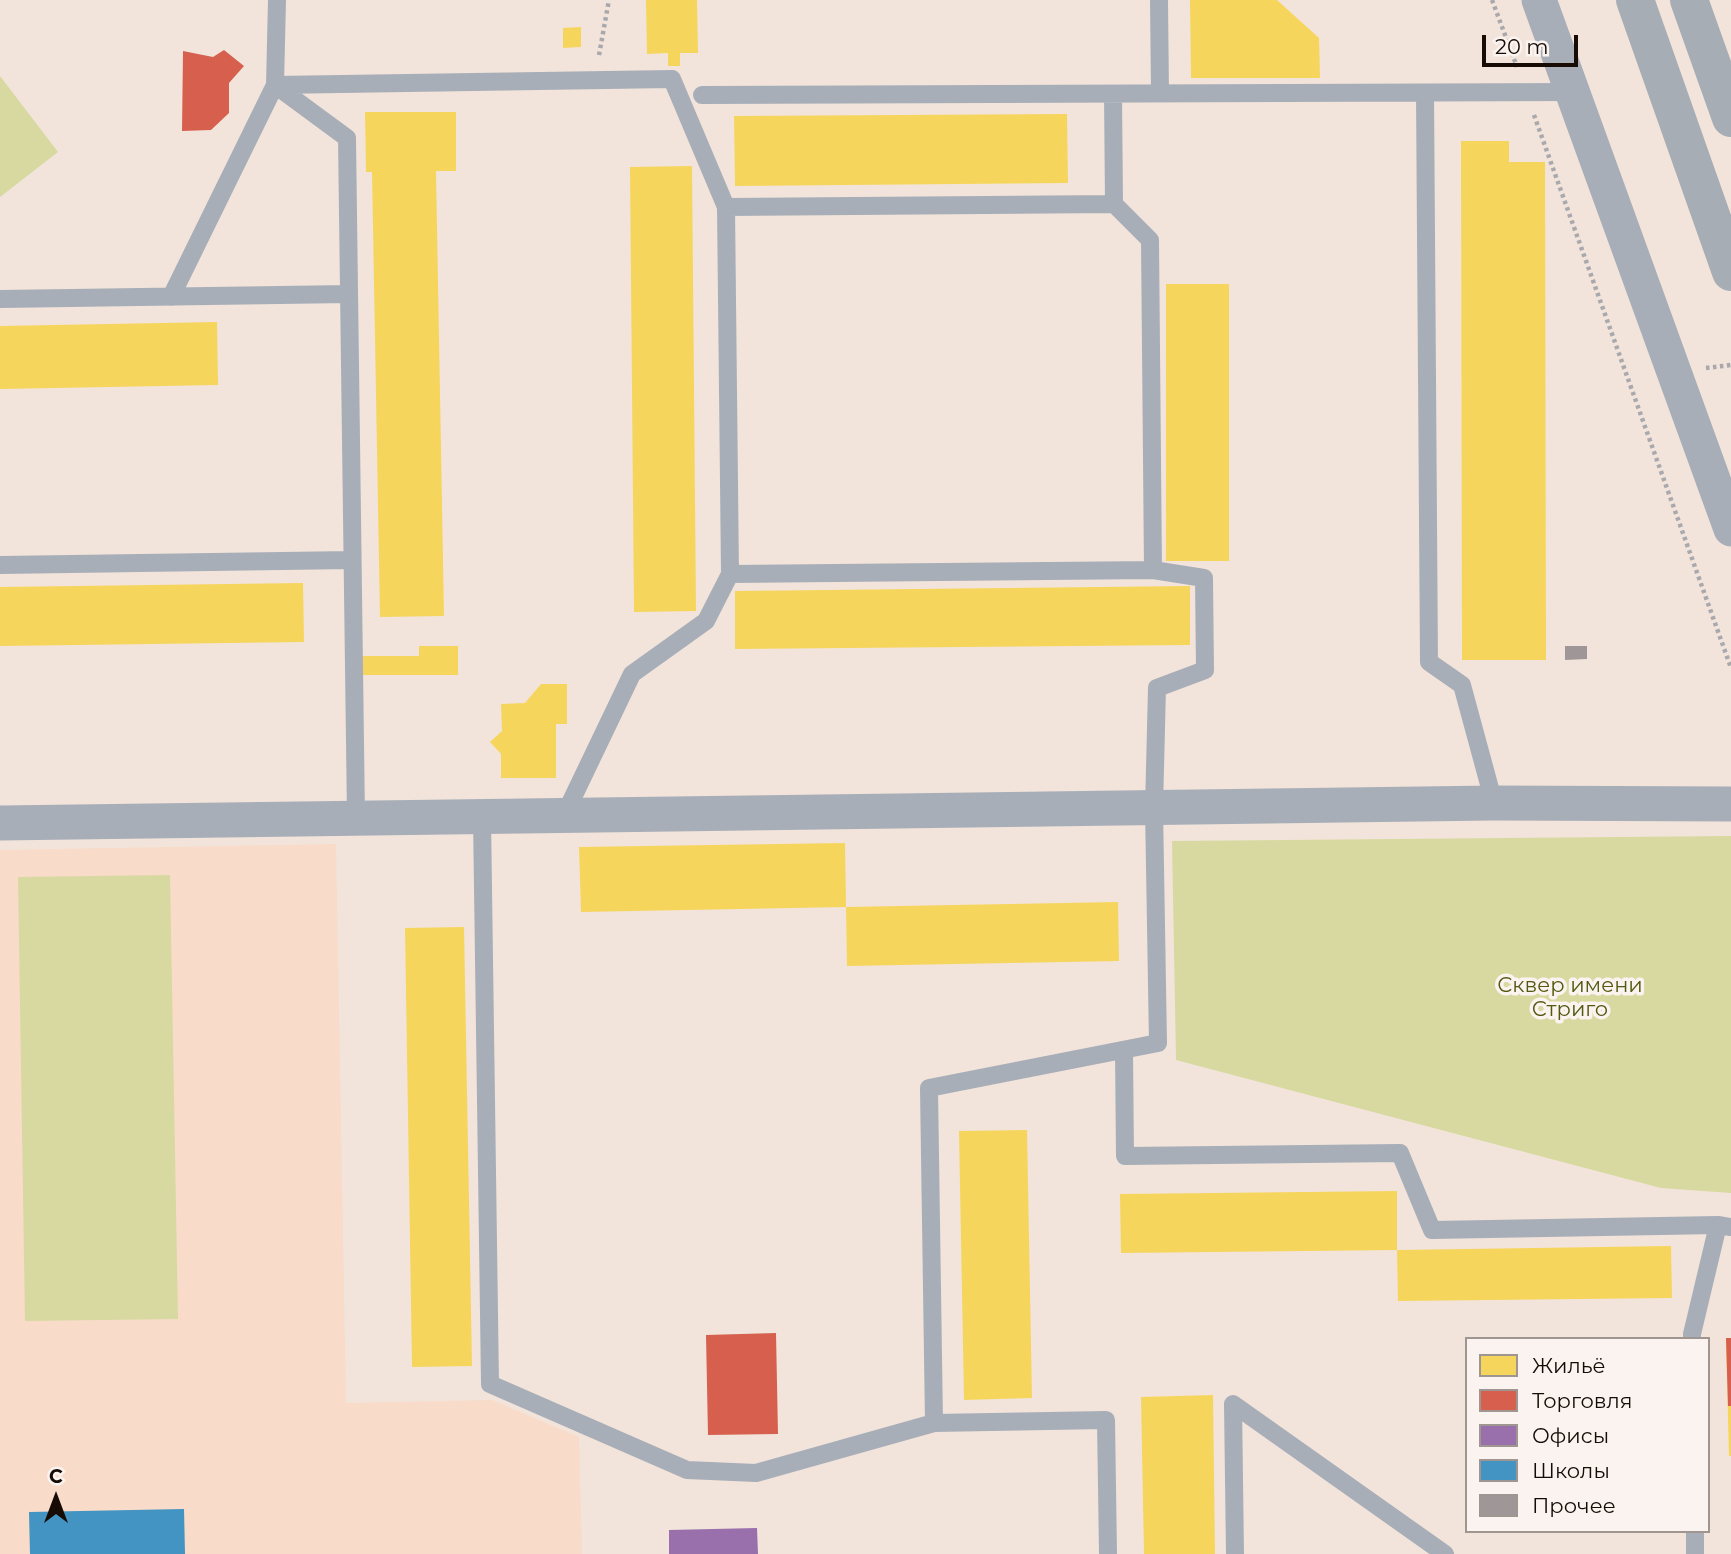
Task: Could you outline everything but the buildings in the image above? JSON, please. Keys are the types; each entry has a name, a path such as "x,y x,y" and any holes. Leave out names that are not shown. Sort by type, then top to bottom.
{"main road":[{"path":"1635,0 1731,272"},
{"path":"1689,0 1731,118"}],"street":[{"path":"1539,0 1731,529"},
{"path":"0,823 1494,803 1731,804"}],"lane":[{"path":"171,297 275,85 277,0"},
{"path":"1159,0 1160,93"},
{"path":"275,85 672,79 726,207 730,574 706,621 632,674 564,816"},
{"path":"275,85 347,138 356,818"},
{"path":"702,95 1574,92"},
{"path":"1425,93 1429,662 1462,685 1494,803"},
{"path":"1113,94 1114,204 1150,240 1153,570"},
{"path":"726,207 1114,204"},
{"path":"0,299 349,294"},
{"path":"0,565 352,560"},
{"path":"730,574 1153,570 1204,578 1205,670 1157,688 1154,808 1158,1043 929,1088 934,1423"},
{"path":"482,817 490,1384 687,1470 756,1473 934,1423 1105,1420 1108,1554"},
{"path":"1124,1050 1125,1156 1400,1153 1432,1230 1725,1226 1693,1337"},
{"path":"1235,1554 1233,1404 1445,1554"},
{"path":"1695,1533 1695,1554"}],"path":[{"path":"595,80 609,0"},
{"path":"1492,0 1731,668"}],"shaded area":[{"path":"336,844 346,1403 492,1400 579,1437 582,1554 0,1554 0,850"}],"green space":[{"path":"0,76 58,152 0,197"},
{"name":"Сквер имени Стриго","path":"1731,836 1731,1193 1661,1188 1176,1060 1172,841"},
{"path":"170,875 178,1319 25,1321 18,877"}]}
